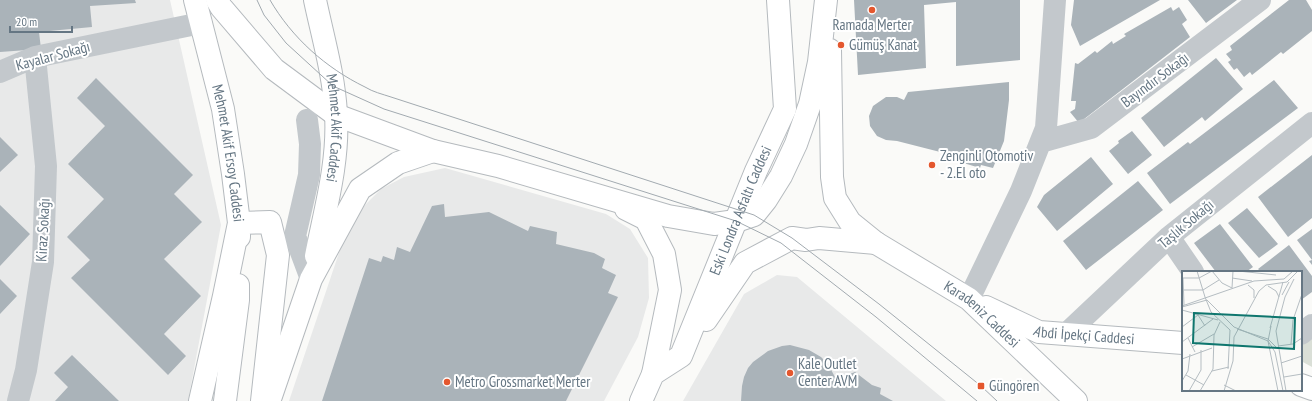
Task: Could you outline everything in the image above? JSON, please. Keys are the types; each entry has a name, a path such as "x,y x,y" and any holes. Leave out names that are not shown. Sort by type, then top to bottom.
{"main road":[{"name":"Mehmet Akif Ersoy Caddesi","path":"195,0 223,109 234,174 239,223 200,401"},
{"path":"217,0 274,69 336,115 433,151 498,166 668,216 714,224 736,221 754,215 766,200 781,176 796,144 810,104 819,62 827,0"},
{"name":"Mehmet Akif Caddesi","path":"311,279 334,163 336,115 330,67 314,0"},
{"name":"Eski Londra Asfaltı Caddesi","path":"681,356 756,172 785,109 778,0"},
{"path":"827,0 831,63 831,157 835,198 850,222 876,243"},
{"path":"270,401 311,279 360,189 398,163 433,151"},
{"path":"602,197 646,219 664,254 670,290 653,374 641,401"},
{"path":"225,401 238,300 239,223 270,222 278,255 262,401"},
{"path":"653,374 681,356 745,263 792,238 806,240 818,238 876,243"},
{"name":"Karadeniz Caddesi","path":"876,243 969,299 1076,401"},
{"name":"Abdi İpekçi Caddesi","path":"969,299 1039,332 1182,343"},
{"path":"1302,385 1312,389"}],"street":[{"path":"969,299 1021,191 1046,128 1055,0"},
{"name":"Bayındır Sokağı","path":"1041,142 1091,128 1260,0"},
{"name":"Kayalar Sokağı","path":"0,72 35,58 201,23"},
{"name":"Kiraz Sokağı","path":"18,401 26,370 43,262 46,166 35,58"},
{"path":"307,120 310,144 309,175 295,236 311,279"},
{"name":"Taşlık Sokağı","path":"1066,334 1169,236 1312,123"},
{"path":"1169,236 1192,271"},
{"path":"1302,333 1312,325"}],"shaded area":[{"path":"0,0 170,0 221,225 188,401 0,401"},
{"path":"445,168 606,214 630,229 648,258 649,298 638,337 604,401 289,401 345,235 362,208 381,189 404,177"},
{"path":"777,275 797,277 946,401 683,401 744,294"},
{"path":"1312,337 1312,367 1302,362 1302,345"}],"building":[{"path":"0,0 135,0 136,3 90,6 92,27 39,32 41,49 0,52"},
{"path":"854,0 1020,0 1020,60 956,66 956,2 924,5 926,68 858,75"},
{"path":"1074,0 1160,0 1080,46 1071,25"},
{"path":"1188,0 1237,0 1206,23"},
{"path":"1289,0 1306,0 1312,10 1312,31 1283,54 1281,52 1252,75 1250,72 1244,77 1237,68 1234,70 1228,62 1231,60 1226,54 1232,50 1230,46"},
{"path":"1171,7 1173,11 1179,7 1187,20 1182,24 1190,37 1079,123 1070,112 1075,109 1076,101 1071,101 1075,63 1078,64 1095,51 1097,53 1112,41 1113,44 1126,36 1124,34"},
{"path":"1216,58 1243,89 1205,121 1202,117 1164,147 1141,118"},
{"path":"96,78 193,175 174,194 202,222 164,259 201,296 164,334 186,356 168,375 71,278 90,260 67,237 104,199 68,164 105,126 77,98"},
{"path":"1274,80 1298,108 1170,204 1147,173 1188,142 1190,144"},
{"path":"1009,82 1009,100 1004,141 993,168 981,165 980,168 947,158 948,154 897,141 886,140 877,136 870,126 869,116 873,106 886,97 897,97 904,100 908,92"},
{"path":"1132,131 1152,155 1128,174 1109,151 1119,143 1118,141"},
{"path":"0,137 18,155 0,172"},
{"path":"1312,155 1312,218 1288,237 1258,197"},
{"path":"1091,157 1113,184 1057,231 1037,207 1044,195"},
{"path":"1138,181 1163,210 1086,270 1063,241"},
{"path":"444,204 445,217 489,212 528,231 530,226 557,232 556,244 594,253 605,259 602,268 616,275 608,293 618,297 566,401 322,401 369,258 381,262 383,256 394,260 397,247 410,252 432,206"},
{"path":"0,205 30,234 0,266"},
{"path":"1247,208 1278,244 1259,258 1228,223"},
{"path":"1220,224 1253,267 1247,271 1215,271 1194,243"},
{"path":"1312,229 1312,260 1297,240"},
{"path":"1289,245 1312,276 1312,292 1302,299 1302,271 1260,271 1258,269"},
{"path":"0,279 17,296 0,314"},
{"name":"Kale Outlet Center AVM","path":"790,345 809,350 821,357 828,364 836,379 855,372 872,385 881,388 880,394 893,401 741,401 744,377 748,368 753,362 768,351"},
{"path":"72,355 119,401 55,401 68,387 54,373"}],"tram line":[{"path":"257,0 264,15 286,43 333,86 384,109 736,221 781,243 876,317 977,401"},
{"path":"270,0 289,27 311,51 337,71 371,90 754,215 792,238 879,304 981,386 997,401"}],"place":[{"name":"Ramada Merter","path":"872,10"},
{"name":"Gümüş Kanat","path":"841,45"},
{"name":"Zenginli Otomotiv - 2.El oto","path":"932,165"},
{"name":"Kale Outlet Center AVM","path":"790,373"},
{"name":"Metro Grossmarket Merter","path":"447,382"},
{"name":"Güngören","path":"981,386"}]}
